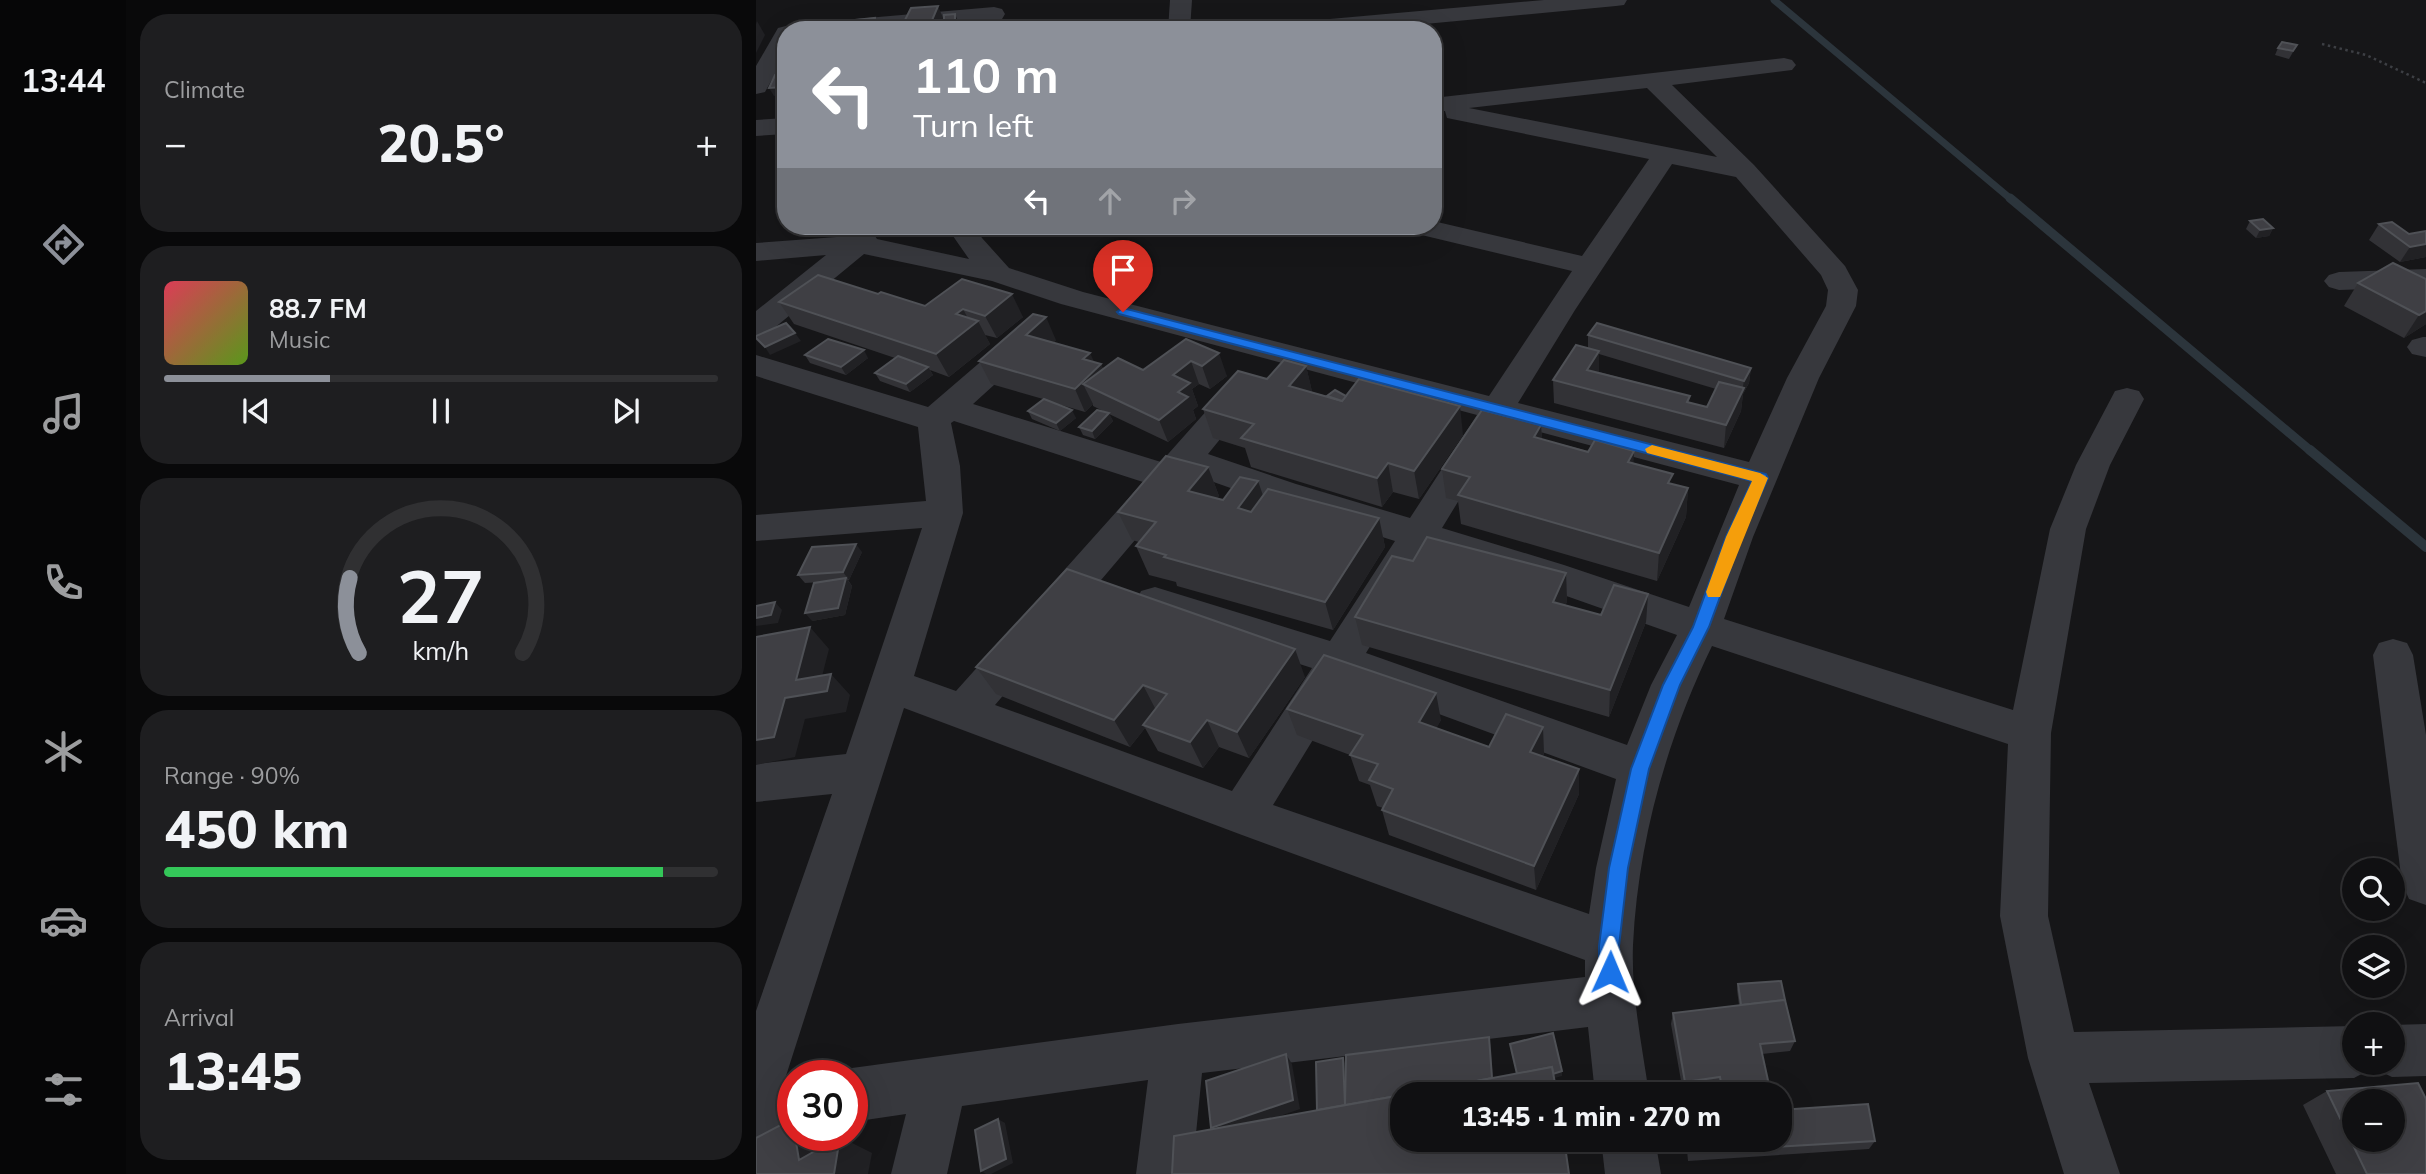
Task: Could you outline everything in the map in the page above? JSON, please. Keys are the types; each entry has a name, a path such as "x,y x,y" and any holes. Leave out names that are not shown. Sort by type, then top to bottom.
{"street":[{"path":"1180,21 1181,0"},
{"path":"1409,21 1616,0"},
{"path":"803,20 993,15"},
{"path":"756,34 777,32"},
{"path":"765,78 777,51"},
{"path":"1442,106 1784,65"},
{"path":"1620,1082 1610,999 1609,946 1619,868 1640,769 1672,685 1701,627 1734,537 1802,378 1841,306 1843,290 1835,272 1745,171 1653,80"},
{"path":"1442,109 1745,171"},
{"path":"756,128 777,127"},
{"path":"1242,816 1589,265 1665,155"},
{"path":"1442,231 1589,265"},
{"path":"756,252 867,235 885,247 999,274"},
{"path":"756,327 867,235"},
{"path":"965,235 999,274 1055,313 1277,353 1760,478"},
{"path":"2339,281 2426,278"},
{"path":"756,1087 891,685 945,513 942,414 1055,313"},
{"path":"963,713 1277,353"},
{"path":"756,365 942,414 1175,468 1417,536 1551,575 1701,627 2029,733"},
{"path":"2092,1174 2054,1058 2024,916 2029,733 2068,529 2093,465 2127,399"},
{"path":"759,534 945,513"},
{"path":"1080,577 1339,660 1640,769"},
{"path":"2393,655 2424,863"},
{"path":"891,685 1242,816 1609,946"},
{"path":"756,783 862,771"},
{"path":"868,1093 1178,1049 1610,999"},
{"path":"1164,1174 1178,1049"},
{"path":"2405,1051 2426,1050"},
{"path":"2054,1058 2342,1052"},
{"path":"919,1174 941,1082"},
{"path":"756,1110 777,1107"},
{"path":"1630,1152 1633,1174"}],"path":[{"path":"2322,44 2366,55 2426,83"}],"building":[{"path":"938,6 932,21 904,21 911,8"},
{"path":"955,14 955,21 944,21 944,15"},
{"path":"875,18 875,21 846,21"},
{"path":"2282,42 2297,45 2293,51 2278,48"},
{"path":"775,75 777,87 769,88"},
{"path":"2263,219 2273,228 2260,230 2250,221"},
{"path":"2392,222 2409,234 2426,231 2426,244 2410,247 2379,224"},
{"path":"2393,263 2426,279 2426,311 2419,315 2358,283"},
{"path":"818,275 925,306 962,279 1012,294 985,316 963,309 956,314 978,321 936,354 779,302"},
{"path":"1033,314 1046,317 1026,335 1090,353 1083,359 1101,364 1075,389 979,361"},
{"path":"786,323 795,333 765,347 756,338 756,336"},
{"path":"1597,323 1751,368 1744,381 1588,335"},
{"path":"828,339 864,350 841,367 805,355"},
{"path":"1186,339 1219,353 1202,366 1191,361 1173,375 1190,383 1178,392 1188,397 1159,420 1083,384 1118,358 1143,370"},
{"path":"1576,345 1599,351 1587,370 1690,396 1687,402 1707,407 1719,382 1744,388 1726,425 1553,380"},
{"path":"898,356 928,367 906,384 875,373"},
{"path":"1284,360 1306,366 1289,386 1342,401 1359,379 1460,406 1414,471 1388,463 1377,478 1241,438 1254,424 1203,409 1238,371 1267,379"},
{"path":"1335,390 1346,396 1342,401 1327,396"},
{"path":"1044,399 1072,410 1056,423 1028,411"},
{"path":"1097,410 1109,413 1092,431 1079,427"},
{"path":"1482,410 1541,425 1534,437 1588,452 1595,440 1634,451 1628,462 1673,474 1668,483 1688,488 1659,553 1458,495 1470,477 1442,469"},
{"path":"1166,456 1208,467 1188,491 1223,500 1240,477 1258,481 1238,508 1251,512 1268,489 1379,518 1325,602 1164,557 1166,555 1136,546 1156,522 1118,512"},
{"path":"1427,537 1566,573 1553,602 1601,615 1614,585 1648,594 1610,690 1355,617 1392,556 1413,561"},
{"path":"856,544 843,572 798,575 812,547"},
{"path":"1067,569 1295,649 1237,732 1207,720 1190,742 1143,725 1167,694 1143,685 1114,720 976,667"},
{"path":"846,578 838,608 805,613 814,583"},
{"path":"775,602 771,615 756,618 756,606"},
{"path":"810,627 796,680 831,674 827,691 785,698 774,737 756,740 756,637"},
{"path":"1324,655 1436,693 1419,722 1489,747 1506,714 1543,727 1530,752 1579,769 1534,866 1382,810 1393,789 1369,780 1378,764 1350,755 1363,735 1287,709"},
{"path":"1781,981 1785,1000 1741,1005 1738,984"},
{"path":"1785,1000 1795,1041 1760,1044 1768,1082 1721,1082 1720,1077 1685,1082 1673,1013"},
{"path":"1553,1033 1562,1071 1553,1074 1552,1067 1517,1074 1510,1044"},
{"path":"1489,1037 1492,1078 1470,1082 1390,1082 1390,1097 1345,1105 1346,1055"},
{"path":"1286,1054 1293,1100 1211,1128 1206,1081"},
{"path":"1343,1058 1345,1105 1317,1110 1316,1062"},
{"path":"1552,1067 1555,1082 1471,1082"},
{"path":"2418,1083 2426,1099 2426,1174 2367,1174 2356,1152 2405,1152 2405,1089 2350,1089"},
{"path":"2342,1090 2342,1122 2327,1091"},
{"path":"1390,1097 1390,1152 1566,1152 1569,1174 1172,1174 1174,1136"},
{"path":"1868,1104 1875,1141 1792,1146 1792,1109"},
{"path":"998,1119 1006,1159 981,1171 975,1130"},
{"path":"777,1127 777,1151 798,1151 799,1160 815,1151 838,1151 834,1174 756,1174 756,1138"}],"waterway":[{"path":"1774,0 2012,200"},
{"path":"2010,198 2312,452"},
{"path":"2310,450 2426,547"}],"slow traffic":[{"path":"1652,449 1760,478 1714,592"}],"route":[{"path":"1123,312 1760,478 1734,537 1701,627 1672,685 1640,769 1619,868 1609,946 1610,972"}]}
